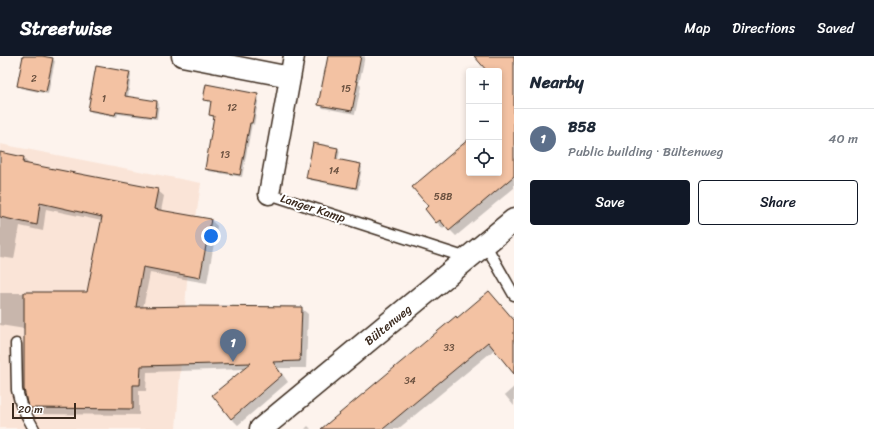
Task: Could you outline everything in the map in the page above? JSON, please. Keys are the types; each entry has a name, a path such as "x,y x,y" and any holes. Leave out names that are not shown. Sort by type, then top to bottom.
{"main road":[{"name":"Bültenweg","path":"261,429 514,220"}],"street":[{"path":"182,56 290,77"},
{"name":"Langer Kamp","path":"269,194 294,56"}],"lane":[{"name":"Langer Kamp","path":"269,194 467,258"},
{"path":"485,244 514,296"},
{"path":"16,344 17,390 20,405 34,429"}],"shaded area":[{"path":"0,144 201,183 187,281 176,429 0,428"}],"building":[{"path":"23,56 42,56 53,58 46,92 17,86"},
{"path":"328,56 361,56 352,111 318,105"},
{"path":"474,56 514,56 514,176 449,231 440,220 436,223 425,209 428,206 412,187 466,142 466,176 502,176 502,68 484,68"},
{"path":"96,66 130,72 125,96 157,101 155,117 116,112 115,115 88,110"},
{"path":"206,84 258,94 252,123 250,123 240,175 205,169 214,116 209,115 211,101 203,100"},
{"path":"313,143 338,148 336,159 361,164 356,188 306,178"},
{"path":"0,152 24,157 23,163 158,189 154,209 211,219 200,278 143,267 136,307 302,307 300,361 273,362 282,375 231,419 212,395 251,363 141,366 140,385 133,385 133,409 30,408 27,403 24,389 24,292 87,292 102,217 40,203 37,225 0,217"},
{"path":"489,291 514,320 514,374 488,342 383,429 321,429 456,316 457,318"}],"place":[{"name":"B58","path":"233,362"}]}
